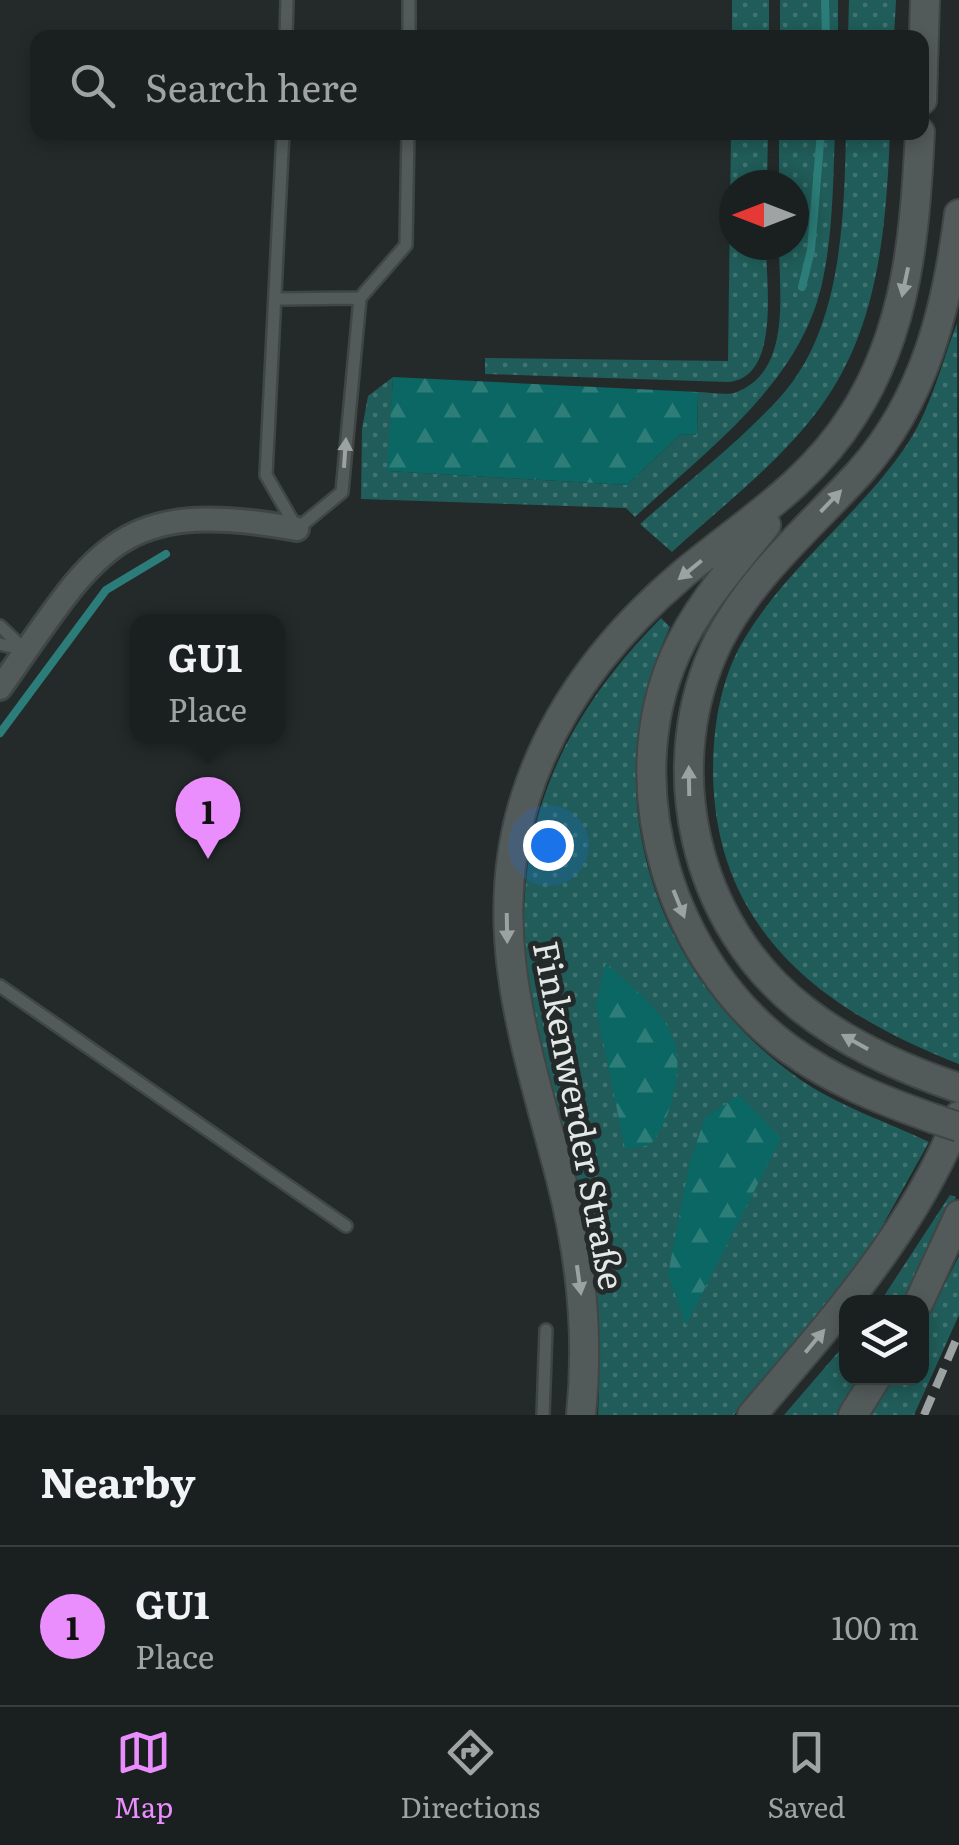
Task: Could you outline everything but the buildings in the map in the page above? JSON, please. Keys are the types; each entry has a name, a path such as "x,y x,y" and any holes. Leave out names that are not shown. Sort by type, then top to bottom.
{"main road":[{"path":"924,30 925,0"},
{"name":"Finkenwerder Straße","path":"581,1415 584,1333 573,1236 515,1011 508,965 506,920 516,832 545,747 587,675 619,636 682,575 794,488 851,419 888,344 911,252 919,140"},
{"path":"951,1086 830,1028 789,997 754,961 728,923 704,867 693,826 688,774 695,706 706,670 740,605 873,456 919,382 943,308 959,214"},
{"path":"794,488 706,599 674,658 654,741 654,810 660,849 681,913 700,946 761,1025 836,1079 946,1117 959,1127"},
{"path":"752,1415 890,1245 916,1205 946,1117"},
{"path":"922,1295 959,1216"},
{"path":"853,1415 872,1385"}],"street":[{"path":"0,688 82,572 114,542 136,530 177,518 201,518 297,530"}],"lane":[{"path":"286,30 287,0"},
{"path":"409,30 410,0"},
{"path":"283,140 278,299 266,475 297,530 342,492 360,298 406,246 408,140"},
{"path":"278,299 360,298"},
{"path":"0,626 26,651"},
{"path":"0,644 26,651"},
{"path":"0,986 346,1226"},
{"path":"543,1415 546,1330"}],"shaded area":[{"path":"732,0 769,0 769,30 732,30"},
{"path":"780,0 838,0 838,30 780,30"},
{"path":"849,0 896,0 894,30 848,30"},
{"path":"731,140 768,140 767,170 731,170"},
{"path":"779,140 835,140 823,279 812,316 795,350 748,411 635,517 626,508 361,499 362,429 368,396 393,377 388,471 627,485 681,434 697,435 698,392 737,392 755,381 774,348 780,307 779,260 809,260 809,170 779,170"},
{"path":"846,140 890,140 876,277 855,345 839,378 803,429 768,466 672,552 640,524 766,412 802,368 828,305 844,200"},
{"path":"729,260 767,260 768,304 763,347 756,364 745,376 728,382 485,374 485,358 728,361"},
{"path":"957,323 959,1064 863,1018 822,990 786,958 756,921 733,878 719,829 713,773 719,705 743,641 781,589 868,494 908,443 930,400"},
{"path":"661,618 670,627 647,690 637,753 638,815 650,876 673,934 706,987 748,1036 798,1078 845,1105 929,1142 859,1268 734,1415 598,1415 599,1348 590,1249 569,1151 534,1030 525,953 525,898 531,846 544,797 563,751 589,706"},
{"path":"950,1195 956,1197 908,1295 885,1295"},
{"path":"959,1256 959,1315 929,1382 929,1314"},
{"path":"839,1351 839,1385 858,1385 839,1415 784,1415"},
{"path":"889,1385 928,1385 914,1415 870,1415"}],"green space":[{"path":"393,377 698,392 697,435 681,434 627,485 387,471"},
{"path":"606,963 663,1019 676,1052 671,1102 650,1145 625,1149 596,1006"},
{"path":"739,1095 781,1138 686,1325 668,1274 690,1162 705,1118"}],"waterway":[{"path":"825,0 826,30"},
{"path":"802,287 811,250 820,140"},
{"path":"0,733 106,590 166,554"}],"railway":[{"path":"924,1415 959,1333"}],"place":[{"name":"GU1","path":"208,859"}]}
